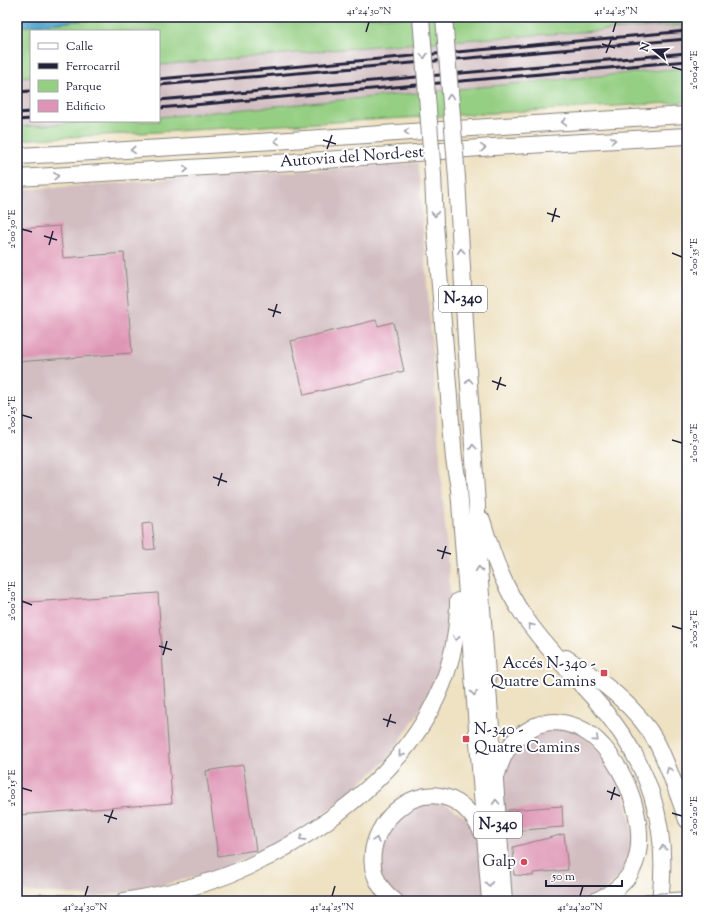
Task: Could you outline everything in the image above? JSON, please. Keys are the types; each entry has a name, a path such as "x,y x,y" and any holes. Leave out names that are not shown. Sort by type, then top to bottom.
{"highway":[{"name":"N-340","path":"421,17 433,175 435,224 454,459 459,489 490,901"},
{"name":"N-340","path":"444,17 478,505 477,542 504,901"},
{"name":"Autovia del Nord-est","path":"17,156 166,149 491,126 687,115"},
{"name":"Autovia del Nord-est","path":"17,178 325,160 493,147 687,136"},
{"path":"124,901 197,886 238,871 282,850 319,827 357,799 381,777 410,744 440,692 455,643 458,622 458,599 451,489 454,459"},
{"path":"478,505 494,558 507,588 527,620 548,647 611,719 635,755 644,774 658,814 661,835 663,877 660,901"},
{"path":"548,647 600,682 636,713 649,730 662,753 687,820"},
{"path":"495,781 504,753 511,743 522,733 532,727 542,724 564,723 584,730 600,743 608,752 628,787 639,828 639,848 637,858 629,876 622,885 595,901"},
{"path":"395,901 382,887 377,878 374,869 373,857 374,847 381,828 385,821 397,808 416,798 434,796 454,800 470,813 479,826 485,839"}],"main road":[{"path":"645,901 682,899"}],"street":[{"path":"23,901 72,901"}],"shaded area":[{"path":"682,25 684,68 160,117 160,65 376,46"},
{"path":"30,76 30,122 89,122 17,127 17,77"},
{"path":"418,163 451,605 447,637 440,669 417,715 386,761 336,804 288,839 222,869 161,886 96,897 57,893 17,892 17,190"},
{"path":"574,726 622,776 637,858 595,901 395,901 377,878 381,828 434,796 479,826 495,781 521,733"}],"green space":[{"path":"118,17 687,17 687,102 17,140 17,127 89,122 160,122 160,117 684,68 682,25 376,46 160,65 160,30 30,30 30,76 17,77 17,27"}],"water":[{"path":"17,17 118,17 17,27"}],"building":[{"path":"60,226 63,258 124,253 132,353 17,362 17,229"},
{"path":"376,320 378,326 393,322 404,371 304,395 291,341"},
{"path":"152,523 155,549 144,550 142,524"},
{"path":"158,593 172,803 17,815 17,603"},
{"path":"243,765 256,850 218,856 206,771"},
{"path":"562,806 563,827 510,831 508,810"},
{"path":"564,834 568,870 533,873 533,876 514,875 513,847"}],"railway":[{"path":"160,79 687,31"},
{"path":"160,85 687,39"},
{"path":"160,100 687,53"},
{"path":"160,108 687,61"},
{"path":"17,92 30,91"},
{"path":"17,113 30,112"},
{"path":"17,120 30,119"}],"place":[{"name":"Accés N-340 - Quatre Camins","path":"604,673"},
{"name":"N-340 - Quatre Camins","path":"466,739"},
{"name":"Galp","path":"524,862"}]}
